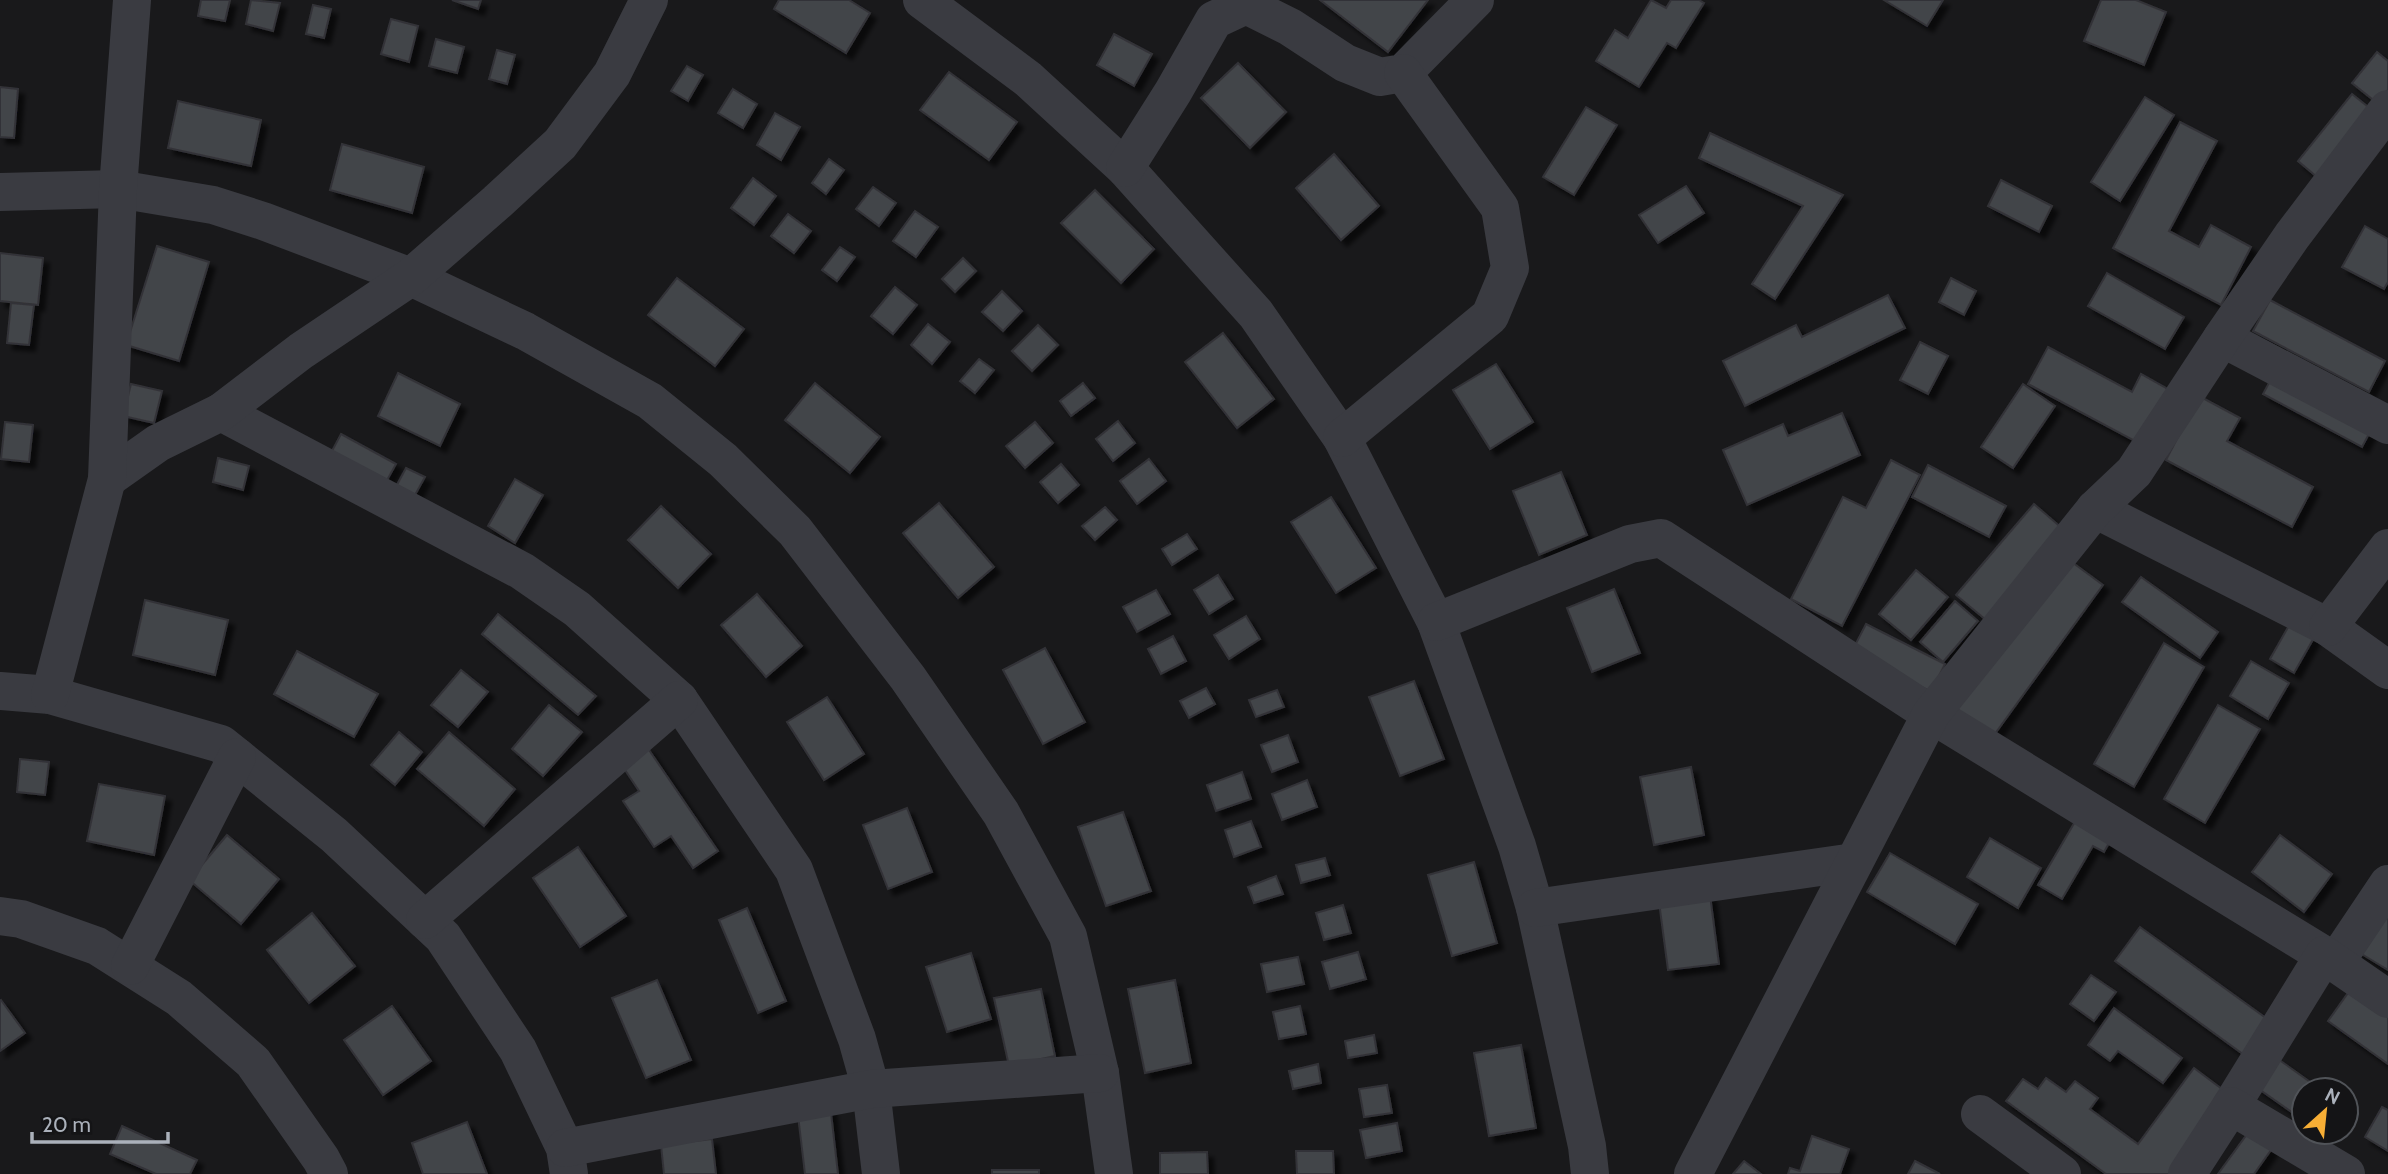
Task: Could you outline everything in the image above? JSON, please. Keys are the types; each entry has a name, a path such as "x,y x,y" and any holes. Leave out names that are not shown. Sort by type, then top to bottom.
{"street":[{"path":"50,695 107,479 118,189 132,0"},
{"path":"107,479 158,443 221,412 301,351 411,277 489,210 560,144 612,74 649,0"},
{"path":"922,0 1028,79 1125,168 1256,314 1342,438 1436,622 1517,846 1535,908 1587,1146 1590,1174"},
{"path":"1125,168 1214,20 1246,5 1290,27 1345,63 1381,77 1403,73 1475,0"},
{"path":"1342,438 1490,316 1510,268 1500,208 1403,73"},
{"path":"1693,1174 1931,714 2095,509 2134,472 2292,236 2388,109"},
{"path":"0,192 118,189 213,205 263,221 411,277 525,331 650,401 723,460 795,531 908,678 1001,813 1068,936 1100,1073 1114,1174"},
{"path":"2222,338 2388,425"},
{"path":"221,412 522,571 577,609 679,700 794,870 857,1039 871,1088 881,1174"},
{"path":"2095,509 2328,628 2388,670"},
{"path":"1436,622 1630,544 1661,538 1931,714 2330,959 2388,999"},
{"path":"2328,628 2388,548"},
{"path":"0,691 50,695 221,744 334,835 443,937 518,1050 567,1161 871,1088 1100,1073"},
{"path":"425,920 679,700"},
{"path":"130,966 237,757"},
{"path":"1535,908 1854,862"},
{"path":"2187,1174 2330,959 2388,884"},
{"path":"0,916 21,919 97,946 178,998 253,1062 329,1174"},
{"path":"2231,1106 2346,1174"},
{"path":"1980,1114 2062,1174"}],"building":[{"path":"201,0 230,0 225,21 198,16"},
{"path":"251,0 280,3 273,31 246,24"},
{"path":"452,0 481,0 478,9"},
{"path":"779,0 849,0 870,13 846,53 774,9"},
{"path":"1320,0 1428,0 1388,52"},
{"path":"1651,0 1666,8 1671,0 1699,0 1704,3 1676,48 1667,43 1639,87 1596,61 1615,30 1628,38"},
{"path":"1884,0 1943,0 1927,26"},
{"path":"2101,0 2136,0 2166,12 2144,65 2084,41"},
{"path":"313,5 331,9 324,38 306,34"},
{"path":"391,19 418,26 409,62 381,54"},
{"path":"1114,34 1152,54 1134,86 1097,65"},
{"path":"436,39 464,47 457,73 429,66"},
{"path":"497,50 515,55 507,84 489,79"},
{"path":"2377,52 2388,61 2388,90 2377,103 2352,83"},
{"path":"1238,63 1286,112 1250,148 1201,98"},
{"path":"687,66 703,75 688,101 671,91"},
{"path":"949,72 1017,122 989,160 920,110"},
{"path":"0,87 18,89 14,138 0,137"},
{"path":"733,89 757,104 743,128 718,113"},
{"path":"2352,94 2372,110 2317,177 2298,161"},
{"path":"2145,97 2174,115 2120,201 2091,182"},
{"path":"178,101 261,120 251,166 168,148"},
{"path":"1586,107 1617,125 1574,195 1543,177"},
{"path":"775,113 800,127 781,160 757,145"},
{"path":"2180,122 2217,141 2169,231 2199,247 2211,225 2251,247 2221,305 2113,248"},
{"path":"1710,133 1843,195 1775,299 1752,284 1803,206 1699,158"},
{"path":"342,144 424,167 412,213 330,190"},
{"path":"1334,154 1379,206 1341,240 1296,188"},
{"path":"829,159 844,170 826,194 812,183"},
{"path":"753,178 776,196 754,225 731,208"},
{"path":"2001,180 2052,206 2039,232 1988,206"},
{"path":"1686,186 1704,213 1658,243 1639,215"},
{"path":"873,187 896,203 879,226 856,209"},
{"path":"1095,190 1154,249 1121,283 1061,223"},
{"path":"915,211 938,227 916,257 893,241"},
{"path":"788,214 811,231 794,253 771,236"},
{"path":"2365,226 2388,239 2388,282 2384,289 2342,267"},
{"path":"157,246 209,262 179,361 126,345"},
{"path":"840,247 855,257 837,281 822,270"},
{"path":"0,253 43,258 38,305 0,301"},
{"path":"963,258 976,271 955,292 942,279"},
{"path":"2107,273 2184,317 2165,349 2088,306"},
{"path":"677,278 744,329 715,366 648,315"},
{"path":"1951,278 1976,291 1964,315 1939,302"},
{"path":"895,287 917,305 893,334 871,316"},
{"path":"1002,291 1022,311 1003,331 982,312"},
{"path":"1888,295 1905,328 1745,406 1723,361 1796,325 1802,337"},
{"path":"2270,300 2385,361 2369,392 2253,331"},
{"path":"11,303 34,305 29,345 7,343"},
{"path":"928,324 950,342 932,364 911,345"},
{"path":"1038,325 1058,345 1032,371 1012,351"},
{"path":"1223,333 1274,399 1237,428 1185,362"},
{"path":"1920,342 1948,356 1928,394 1900,380"},
{"path":"2048,347 2132,392 2141,374 2173,392 2144,446 2028,384"},
{"path":"979,359 994,370 975,393 960,381"},
{"path":"1496,364 1533,422 1490,449 1453,390"},
{"path":"2277,368 2376,421 2362,447 2263,394"},
{"path":"398,373 460,404 440,446 378,416"},
{"path":"815,383 880,437 850,473 785,420"},
{"path":"1083,383 1095,398 1071,416 1060,401"},
{"path":"131,384 162,391 154,423 123,416"},
{"path":"2023,384 2055,406 2013,468 1981,447"},
{"path":"2199,396 2240,418 2227,441 2313,487 2292,527 2166,460"},
{"path":"1842,413 1860,455 1747,505 1723,450 1783,424 1788,436"},
{"path":"1118,421 1135,443 1113,461 1096,439"},
{"path":"5,422 33,425 29,462 1,459"},
{"path":"1035,422 1053,443 1025,468 1006,446"},
{"path":"341,434 396,464 380,493 325,464"},
{"path":"218,458 249,466 243,490 213,482"},
{"path":"1149,459 1166,481 1137,504 1120,481"},
{"path":"1891,460 1920,475 1842,626 1791,599 1843,497 1866,508"},
{"path":"1061,464 1079,485 1058,503 1040,482"},
{"path":"1928,465 2006,506 1989,537 1912,497"},
{"path":"406,468 425,477 410,504 392,494"},
{"path":"1561,472 1587,535 1539,555 1513,491"},
{"path":"515,479 543,495 515,543 488,526"},
{"path":"1331,497 1376,568 1336,593 1291,522"},
{"path":"939,503 994,567 958,598 903,533"},
{"path":"2034,504 2063,529 1986,620 1956,595"},
{"path":"661,506 711,554 678,588 628,540"},
{"path":"1105,507 1117,520 1095,540 1082,526"},
{"path":"1187,534 1197,549 1172,565 1162,549"},
{"path":"2065,557 2103,585 1989,742 1952,714"},
{"path":"1916,570 1948,597 1911,640 1879,614"},
{"path":"1218,575 1233,599 1209,614 1194,590"},
{"path":"2141,577 2218,632 2200,658 2122,602"},
{"path":"1614,589 1640,653 1592,672 1567,608"},
{"path":"1156,590 1170,614 1137,632 1123,607"},
{"path":"757,594 802,646 766,677 721,625"},
{"path":"145,600 228,620 215,675 133,655"},
{"path":"1955,601 1978,621 1943,662 1920,642"},
{"path":"498,614 596,696 578,715 482,634"},
{"path":"2295,615 2319,629 2294,673 2270,659"},
{"path":"1246,616 1260,639 1229,659 1214,635"},
{"path":"1866,624 1945,664 1931,692 1852,651"},
{"path":"1173,636 1186,661 1161,674 1148,649"},
{"path":"2164,643 2204,667 2134,787 2094,764"},
{"path":"1045,648 1085,722 1043,744 1003,670"},
{"path":"297,651 378,694 354,737 274,694"},
{"path":"2251,661 2289,683 2268,719 2230,696"},
{"path":"461,670 488,692 458,727 431,705"},
{"path":"1414,681 1444,759 1400,776 1369,697"},
{"path":"1206,688 1215,704 1189,718 1180,701"},
{"path":"1277,690 1284,707 1256,717 1249,700"},
{"path":"827,697 864,754 824,780 787,722"},
{"path":"549,705 582,732 543,776 512,749"},
{"path":"2218,705 2260,729 2205,823 2164,799"},
{"path":"399,732 422,752 395,785 371,765"},
{"path":"449,732 515,789 484,826 417,769"},
{"path":"1288,735 1298,762 1272,772 1261,745"},
{"path":"647,747 718,851 693,868 671,836 654,847 623,801 639,791 621,764"},
{"path":"20,759 49,762 45,795 17,792"},
{"path":"1691,767 1704,835 1654,845 1640,777"},
{"path":"1242,772 1251,799 1216,811 1207,785"},
{"path":"1307,780 1317,807 1282,820 1272,794"},
{"path":"99,784 165,796 154,855 87,841"},
{"path":"907,808 932,872 888,889 863,825"},
{"path":"2083,808 2117,829 2104,852 2093,846 2062,899 2038,885"},
{"path":"1123,812 1151,891 1106,906 1078,827"},
{"path":"1251,821 1261,847 1234,857 1225,830"},
{"path":"227,835 279,879 241,924 189,880"},
{"path":"2280,835 2332,874 2304,912 2252,872"},
{"path":"1990,838 2041,868 2018,908 1967,877"},
{"path":"578,847 626,916 580,947 533,878"},
{"path":"1890,853 1978,904 1955,944 1867,892"},
{"path":"1325,858 1330,875 1301,883 1296,865"},
{"path":"1474,862 1497,943 1452,956 1428,875"},
{"path":"1276,876 1283,894 1254,903 1248,887"},
{"path":"1710,895 1719,964 1668,970 1659,902"},
{"path":"2388,895 2388,970 2355,950"},
{"path":"1343,905 1351,933 1324,940 1316,913"},
{"path":"747,908 786,1001 758,1013 719,920"},
{"path":"312,913 355,966 309,1003 267,950"},
{"path":"2140,927 2277,1026 2251,1060 2115,961"},
{"path":"1358,952 1366,979 1330,989 1322,962"},
{"path":"971,953 991,1019 947,1032 926,967"},
{"path":"1298,957 1304,984 1267,992 1261,964"},
{"path":"2091,975 2116,992 2094,1021 2070,1004"},
{"path":"657,980 691,1060 646,1078 612,998"},
{"path":"1175,980 1191,1063 1145,1073 1128,989"},
{"path":"2353,986 2388,1011 2388,1064 2328,1021"},
{"path":"1041,989 1055,1056 1009,1066 994,998"},
{"path":"0,1001 25,1033 0,1051"},
{"path":"392,1006 431,1061 383,1095 344,1040"},
{"path":"1300,1006 1306,1034 1279,1039 1273,1012"},
{"path":"2114,1008 2182,1058 2163,1083 2118,1051 2110,1061 2088,1045"},
{"path":"1374,1035 1377,1053 1348,1058 1345,1041"},
{"path":"1521,1045 1536,1128 1489,1136 1474,1053"},
{"path":"2278,1059 2302,1076 2290,1076 2290,1111 2256,1087"},
{"path":"1318,1064 1321,1083 1293,1089 1289,1071"},
{"path":"2194,1068 2230,1095 2173,1174 2106,1174 2006,1101 2023,1079 2038,1089 2046,1078 2066,1092 2075,1081 2098,1098 2090,1109 2138,1144"},
{"path":"1387,1085 1392,1113 1364,1117 1359,1089"},
{"path":"830,1104 838,1174 805,1174 797,1107"},
{"path":"2382,1107 2388,1110 2388,1151 2365,1137"},
{"path":"467,1122 487,1174 423,1174 412,1143"},
{"path":"1397,1123 1402,1151 1366,1158 1360,1130"},
{"path":"122,1126 197,1160 190,1174 156,1174 110,1154"},
{"path":"2253,1126 2276,1143 2254,1174 2218,1174"},
{"path":"1812,1136 1849,1149 1840,1174 1788,1174 1790,1168 1800,1171"},
{"path":"712,1139 716,1174 664,1174 661,1145"},
{"path":"1296,1151 1333,1151 1334,1174 1297,1174"},
{"path":"1207,1152 1208,1174 1160,1174 1160,1153"},
{"path":"1744,1161 1761,1174 1733,1174"},
{"path":"1915,1161 1940,1174 1908,1174"},
{"path":"992,1170 1039,1170 1039,1174 992,1174"}]}
